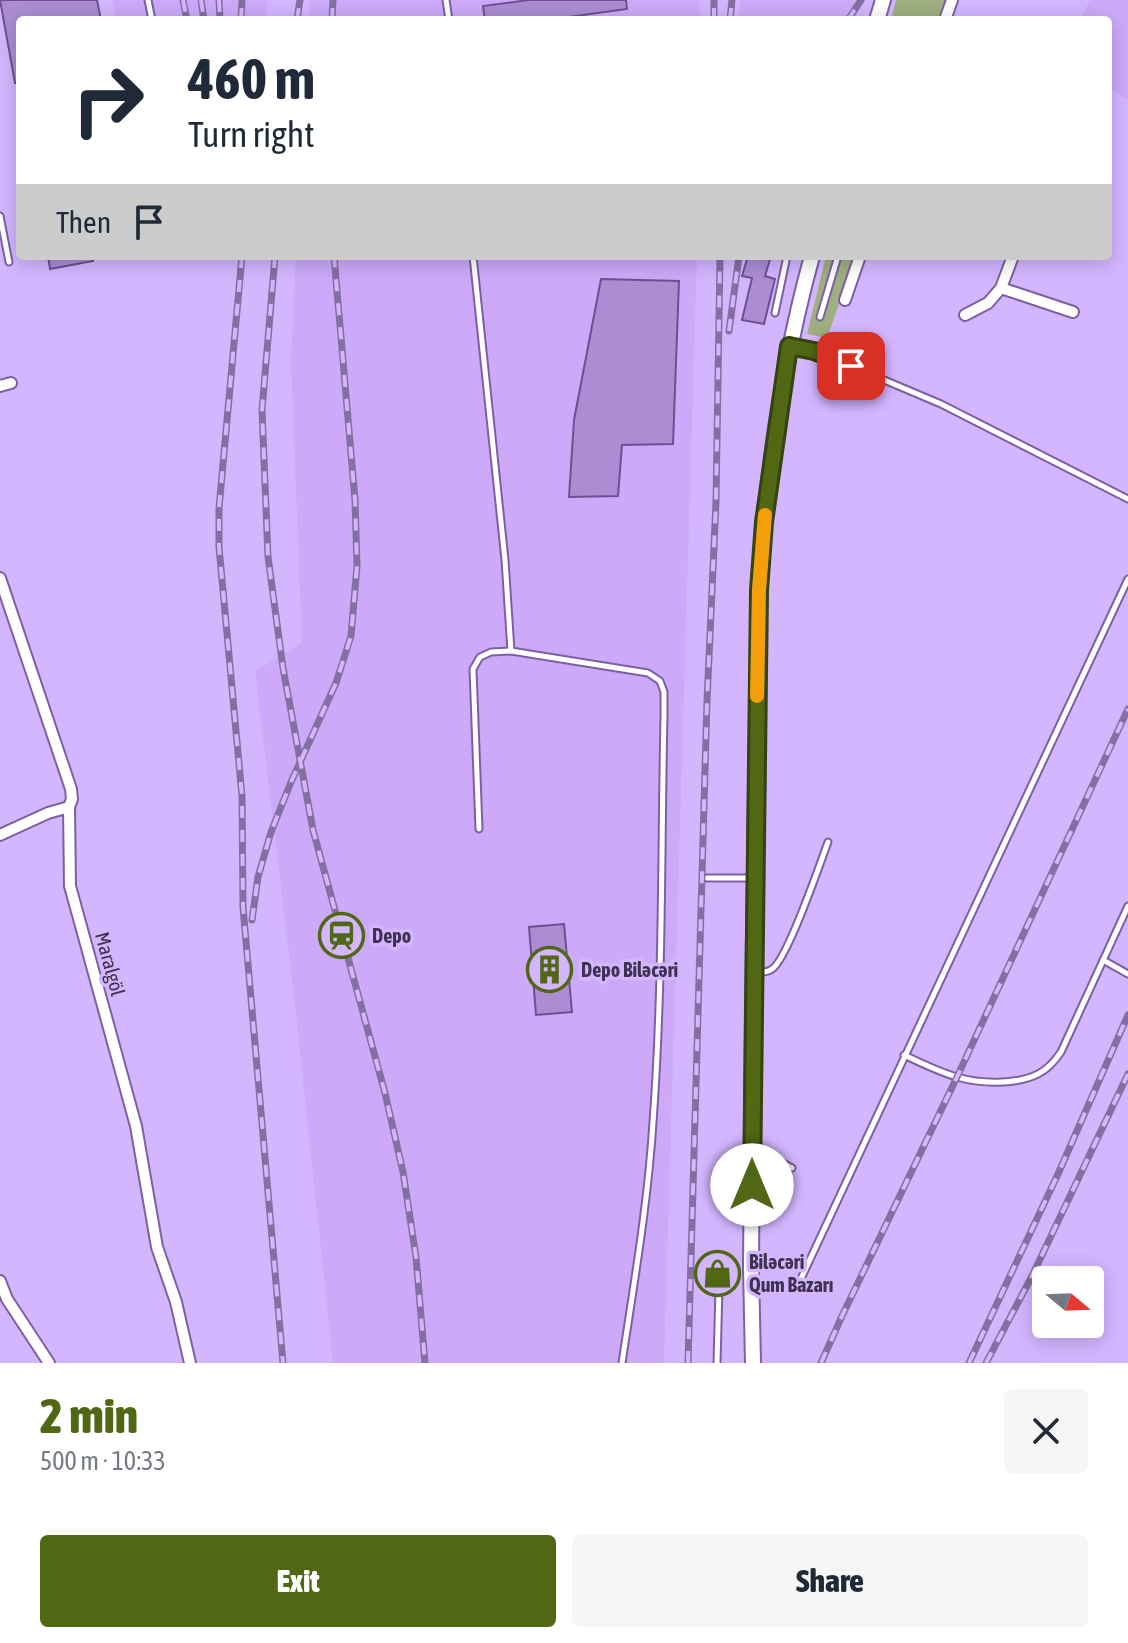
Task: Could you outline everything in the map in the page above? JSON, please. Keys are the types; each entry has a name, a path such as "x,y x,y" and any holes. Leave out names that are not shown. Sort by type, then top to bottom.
{"main road":[{"path":"753,1363 753,973 760,576 764,522 789,346 811,260"}],"street":[{"path":"845,300 859,260"},
{"path":"965,315 988,303 1001,288 1012,260"},
{"path":"1001,288 1073,312"},
{"name":"Maralgöl","path":"0,578 71,789 70,886 136,1126 157,1247 176,1302 190,1363"},
{"path":"0,835 69,807"},
{"path":"0,1281 7,1299 49,1363"}],"lane":[{"path":"0,216 9,262"},
{"path":"473,260 505,560 511,651"},
{"path":"775,313 786,260"},
{"path":"820,317 837,260"},
{"path":"789,346 825,355 941,404 1128,499"},
{"path":"799,1283 1128,579"},
{"path":"479,829 473,669 480,657 491,652 511,651 648,673 660,681 664,692 658,1025 653,1123 647,1194 622,1363"},
{"path":"753,973 770,971 779,963 828,842"},
{"path":"707,878 754,878"},
{"path":"904,1055 972,1080 1021,1079 1051,1065 1061,1052 1128,906"},
{"path":"1103,960 1128,974"},
{"path":"752,1157 775,1159 792,1168"},
{"path":"717,1363 719,1288"}],"shaded area":[{"path":"112,0 267,0 267,16 115,16"},
{"path":"310,0 699,0 700,16 309,16"},
{"path":"740,0 857,0 846,16 739,16"},
{"path":"1090,0 1128,0 1128,99 1112,91 1112,16 1082,16"},
{"path":"296,260 697,260 664,1363 333,1363 255,671 302,643 291,361"}],"green space":[{"path":"896,0 946,0 940,16 892,16"},
{"path":"825,260 855,260 827,338 807,334"}],"building":[{"path":"0,0 97,0 100,16 16,16 15,83"},
{"path":"529,0 626,0 627,9 576,16 484,16 483,6"},
{"path":"49,260 93,260 93,261 50,269"},
{"path":"747,260 770,260 765,276 775,279 764,324 742,320 752,278 742,276"},
{"path":"601,279 679,281 673,444 622,445 618,496 569,497 574,420"},
{"name":"Depo Biləcəri","path":"564,924 572,1012 536,1015 529,927"}],"railway":[{"path":"183,0 186,16"},
{"path":"201,0 203,16"},
{"path":"219,0 220,16"},
{"path":"241,16 242,0"},
{"path":"298,16 300,0"},
{"path":"332,16 333,0"},
{"path":"714,0 714,16"},
{"path":"730,16 732,0"},
{"path":"851,16 861,0"},
{"path":"242,260 219,508 219,547 242,796 243,907 283,1363"},
{"path":"275,260 262,410 268,557 283,668 313,830 385,1093 403,1172 416,1257 425,1363"},
{"path":"252,920 258,877 271,832 336,683 351,636 357,566 355,500 334,260"},
{"path":"688,1363 707,701 716,502 720,260"},
{"path":"729,331 738,260"},
{"path":"821,1363 1128,709"},
{"path":"969,1363 1058,1174 1128,1015"},
{"path":"986,1363 1032,1276 1128,1074"}],"slow traffic":[{"path":"757,696 759,590 765,515"}],"place":[{"name":"Depo","path":"341,936"},
{"name":"Depo Biləcəri","path":"550,970"},
{"name":"Biləcəri Qum Bazarı","path":"718,1274"}],"route":[{"path":"752,1185 758,624 764,522 789,346 814,351 851,366"}]}
